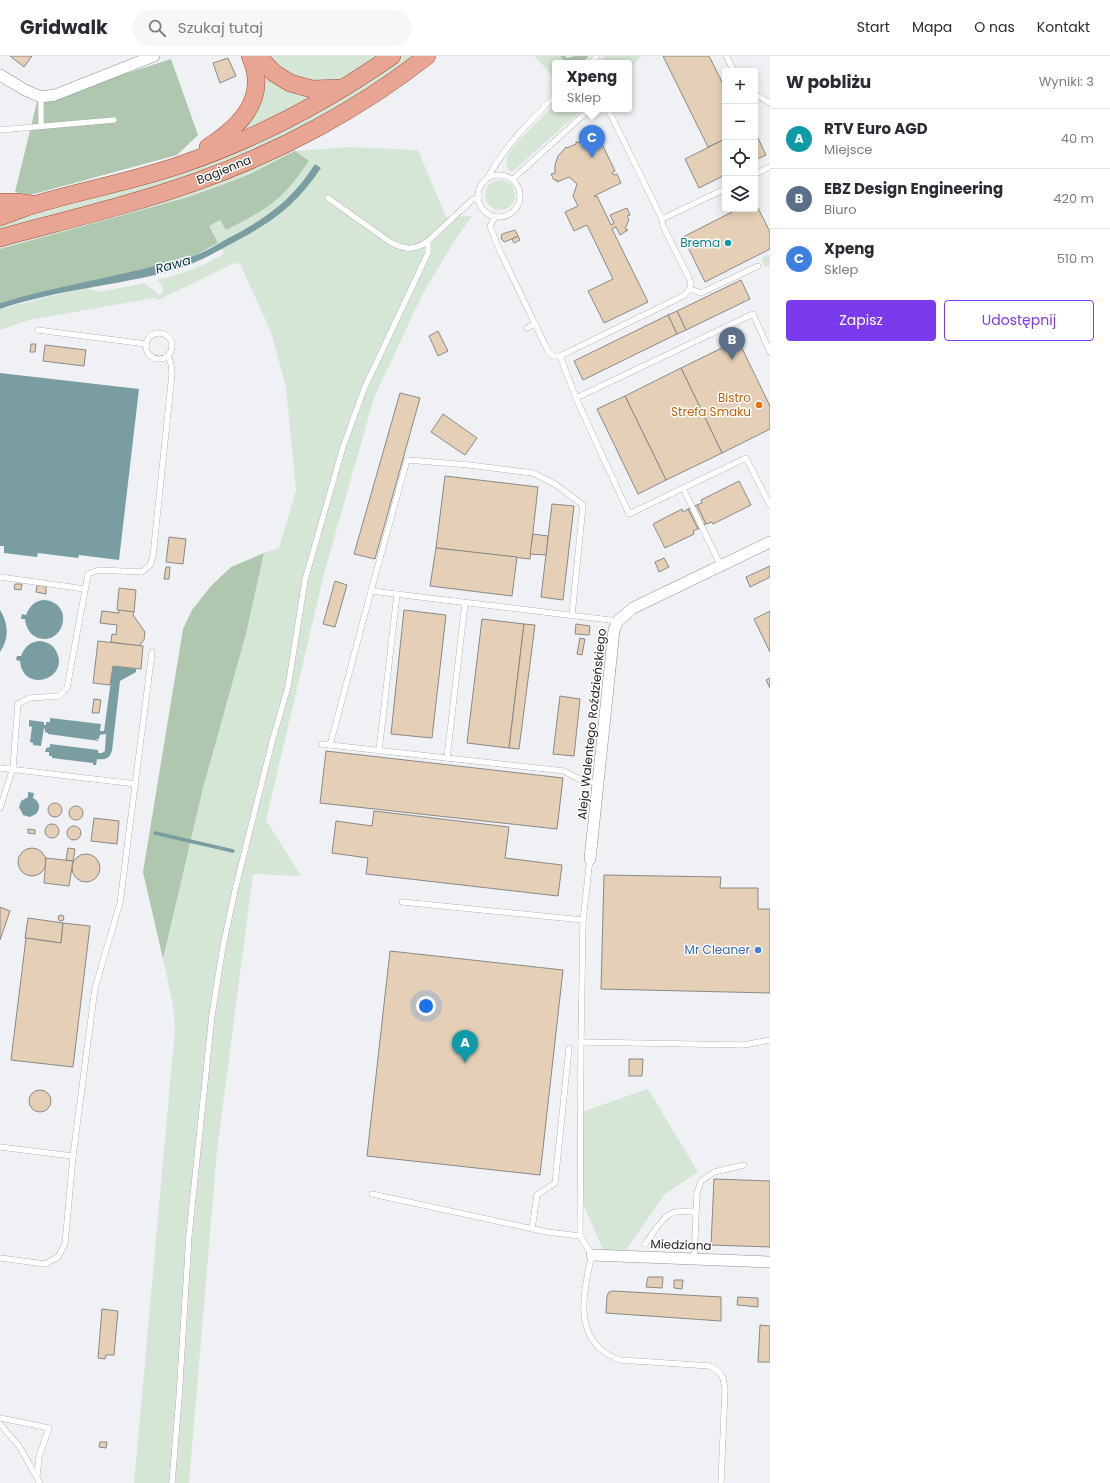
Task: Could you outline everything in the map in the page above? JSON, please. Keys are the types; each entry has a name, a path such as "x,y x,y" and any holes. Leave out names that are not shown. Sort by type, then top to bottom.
{"main road":[{"path":"179,166 224,137 239,124 250,108 255,92 256,76 250,56"},
{"path":"258,56 274,73 290,83 312,89 344,88"},
{"name":"Bagienna","path":"0,216 12,214 35,204 179,166 255,136 304,111 344,88 392,56"},
{"name":"Bagienna","path":"0,238 159,194 241,164 280,147 341,114 427,56"},
{"path":"0,202 35,204"}],"street":[{"path":"0,75 25,90 41,97 55,95 154,56"},
{"name":"Aleja Walentego Roździeńskiego","path":"590,859 614,630 618,621 633,608 770,542"},
{"name":"Miedziana","path":"592,1255 770,1262"}],"lane":[{"path":"726,56 732,68"},
{"path":"758,96 770,103"},
{"path":"41,97 41,126"},
{"path":"488,178 499,158 516,136 552,99"},
{"path":"513,179 587,112"},
{"path":"495,217 490,226 499,249 548,351 554,356 560,356 683,296 690,289 691,284 689,278 609,112"},
{"path":"0,130 114,120"},
{"path":"758,173 770,167"},
{"path":"500,174 513,179 518,184 521,198 519,205 515,210 509,215 495,217 483,210 478,197 479,189 482,183 494,175 500,174"},
{"path":"662,219 722,190"},
{"path":"328,198 390,242 400,247 418,248 428,241 472,200 478,197"},
{"path":"172,1483 190,1227 212,1015 223,946 236,886 272,742 288,687 305,580 331,488 343,447 364,389 428,253 428,241"},
{"path":"690,289 701,293 758,266"},
{"path":"576,398 753,314 770,352"},
{"path":"527,328 535,324"},
{"path":"38,330 146,344"},
{"path":"163,333 167,335 172,343 172,348 168,355 160,359 151,356 146,348 146,344 150,336 163,333"},
{"path":"0,808 13,768 18,704 30,698 59,696 67,688 88,574 99,570 142,572 150,565 153,556 172,374 172,364 168,355"},
{"path":"560,356 576,398 629,514 746,458 770,505"},
{"path":"330,745 407,460 469,465 533,473 549,481 583,505 572,615"},
{"path":"683,488 721,566"},
{"path":"0,577 85,589"},
{"path":"371,591 618,621"},
{"path":"379,751 397,594"},
{"path":"447,758 465,603"},
{"path":"0,1258 45,1264 58,1257 65,1244 73,1156 95,988 120,903 152,652"},
{"path":"322,744 564,771 583,781 598,782"},
{"path":"0,768 13,768 136,784"},
{"path":"590,859 583,920 581,1042 580,1236 592,1255 585,1284 583,1303 586,1328 591,1340 602,1351 613,1358 621,1360 710,1366 719,1371 725,1389 721,1483"},
{"path":"402,902 583,920"},
{"path":"581,1042 744,1045 770,1040"},
{"path":"532,1229 537,1194 555,1183 569,1048"},
{"path":"0,1147 73,1156"},
{"path":"694,1259 696,1193 701,1181 714,1172 744,1165"},
{"path":"372,1194 532,1229 580,1236"},
{"path":"645,1244 669,1214 678,1212 695,1212"},
{"path":"0,1418 49,1428 39,1457 37,1476"},
{"path":"0,1424 19,1446 40,1483"}],"green space":[{"path":"264,56 380,56 343,79 327,83 295,79"},
{"path":"404,56 415,56 326,114 255,150 203,171 146,190 0,230 0,224 139,186 387,68"},
{"path":"534,56 560,56 565,60 552,60 552,75"},
{"path":"560,56 565,56 567,58 574,56 589,56 585,60 565,60"},
{"path":"606,56 642,56 632,65 632,60 601,60"},
{"path":"171,59 198,135 177,155 30,195 15,192 37,102"},
{"path":"262,72 316,94 300,105 242,132 250,120"},
{"path":"552,107 552,112 580,112 512,172 508,168 506,162 507,158 528,131"},
{"path":"350,147 418,150 446,217 472,216 455,240 422,295 374,398 324,574 266,820 301,876 253,874 217,1151 189,1483 134,1483 175,1029 173,1005 163,959 203,788 246,634 264,553 279,548 296,490 286,387 271,332 240,264 235,263 158,300 154,298 29,320 0,330 0,309 87,288 99,292 145,283 159,295 163,292 161,284 157,280 191,270 224,254 208,226 220,220 227,230 262,210 285,192 309,161 295,151"},
{"path":"293,148 295,151 250,174 185,198 0,249 0,245"},
{"path":"295,151 309,161 285,192 262,210 226,230 220,220 209,226 218,243 201,252 191,257 168,264 120,276 24,296 0,303 0,249 185,198 250,174"},
{"path":"500,180 511,184 515,195 511,206 500,210 489,206 485,195 489,184"},
{"path":"770,254 770,265 765,267 761,258"},
{"path":"264,553 246,634 203,788 163,959 143,872 183,629 192,610 211,586 231,567"},
{"path":"648,1089 698,1172 665,1194 626,1250 603,1250 581,1199 584,1111"}],"water":[{"name":"Rawa","path":"315,164 321,168 295,201 276,217 253,232 198,261 171,271 128,281 42,297 0,309 0,303 20,297 139,270 191,257 204,252 273,211 291,195"},
{"path":"0,373 139,389 119,560 79,555 78,558 38,553 37,557 4,553 4,546 0,546"},
{"path":"44,600 54,603 60,609 63,616 59,631 53,637 45,639 31,634 26,625 25,619 21,619 22,614 26,615 33,604"},
{"path":"0,610 5,621 7,631 5,642 0,652"},
{"path":"40,641 48,643 54,648 59,662 57,670 51,676 36,680 29,677 23,671 20,661 16,660 17,656 21,656 24,650 33,642"},
{"path":"113,666 136,669 136,672 120,681 112,751 108,757 104,759 97,759 96,765 93,765 93,763 52,758 52,756 49,756 49,752 45,752 46,748 50,747 50,744 98,750 98,753 102,753 105,751 106,734 100,735 99,739 96,739 99,741 48,734 45,732 44,728 41,746 33,745 33,743 30,742 32,727 29,726 29,720 44,722 44,725 46,725 46,722 50,722 50,718 101,724 100,731 104,731"},
{"path":"28,792 34,793 33,798 39,805 39,810 36,814 30,817 23,815 19,807 21,801 28,797"}],"building":[{"path":"10,56 32,56 24,67"},
{"path":"663,56 709,56 722,82 722,140 708,147"},
{"path":"228,58 236,76 220,83 213,63"},
{"path":"593,138 602,144 615,171 612,173 614,175 617,174 621,183 594,196 597,196 611,225 614,223 610,215 627,208 630,215 627,216 629,219 625,229 628,230 620,235 616,227 612,229 648,302 604,323 588,291 613,279 587,225 574,231 565,212 578,206 573,196 577,184 569,177 557,182 551,174 555,173 555,165 558,156 566,147 567,148 576,144 576,142 592,143"},
{"path":"758,138 766,155 758,159"},
{"path":"722,140 722,176 699,188 685,159"},
{"name":"Brema","path":"758,208 770,232 770,249 705,282 683,237 732,212 758,212"},
{"path":"515,230 518,236 505,242 503,241 501,238 502,234"},
{"path":"518,236 520,240 514,243 512,239"},
{"path":"741,280 750,299 686,330 677,311"},
{"path":"677,311 686,330 677,334 668,315"},
{"path":"668,315 677,334 583,380 574,361"},
{"path":"438,331 448,351 438,356 429,336"},
{"path":"738,340 770,406 770,429 722,453 681,368"},
{"path":"31,344 36,344 35,352 30,352"},
{"path":"45,345 86,350 84,366 43,361"},
{"path":"681,368 722,453 666,480 625,396"},
{"path":"400,393 420,398 375,559 354,554"},
{"path":"625,396 666,480 638,494 597,409"},
{"path":"443,414 477,438 465,455 431,432"},
{"path":"445,476 538,487 530,559 436,548"},
{"path":"739,481 751,505 713,524 712,522 706,524 697,505 702,503 701,500"},
{"path":"552,504 574,506 563,600 541,597"},
{"path":"697,505 706,524 698,529 688,509"},
{"path":"682,509 683,512 688,509 698,529 693,531 694,534 665,548 653,524"},
{"path":"533,534 548,536 546,555 530,554"},
{"path":"169,537 186,539 183,564 166,562"},
{"path":"436,548 517,557 512,596 430,586"},
{"path":"664,558 669,567 659,572 655,562"},
{"path":"770,566 770,577 750,587 746,577"},
{"path":"166,567 170,567 169,579 164,579"},
{"path":"335,581 347,585 335,627 323,624"},
{"path":"15,584 22,584 21,590 14,589"},
{"path":"37,585 46,586 46,594 36,592"},
{"path":"119,588 136,590 134,612 117,610"},
{"path":"119,610 134,612 133,615 145,632 144,640 139,646 111,642 112,634 116,635 117,625 100,623 102,611 119,613"},
{"path":"404,610 446,615 432,738 391,734"},
{"path":"770,611 770,652 754,619"},
{"path":"482,619 524,624 509,748 467,743"},
{"path":"524,624 535,625 519,749 509,748"},
{"path":"576,624 590,626 589,635 575,634"},
{"path":"580,638 585,639 582,655 577,654"},
{"path":"98,641 143,646 141,669 113,666 110,685 93,683"},
{"path":"770,678 770,688 766,680"},
{"path":"560,696 580,699 574,756 553,754"},
{"path":"94,699 101,700 99,713 92,713"},
{"path":"326,751 563,778 557,829 320,803"},
{"path":"52,803 58,803 62,807 62,813 58,817 52,817 48,813 48,807"},
{"path":"73,806 79,806 83,810 83,816 79,820 73,820 69,816 69,810"},
{"path":"374,811 509,827 505,858 562,865 558,896 366,874 368,858 332,853 336,821 372,826"},
{"path":"94,818 119,821 117,844 91,841"},
{"path":"49,824 55,824 59,828 59,834 55,838 49,838 45,834 45,828"},
{"path":"71,826 77,826 81,830 81,836 77,840 71,840 67,836 67,830"},
{"path":"28,829 35,830 35,834 28,833"},
{"path":"32,848 42,852 46,862 42,872 32,876 22,872 18,862 22,852"},
{"path":"68,848 75,849 73,861 66,860"},
{"path":"86,854 92,855 96,858 99,862 99,874 96,878 92,881 86,882 80,881 76,878 73,874 72,868 73,862 76,858 80,855"},
{"path":"46,858 73,861 69,886 44,883"},
{"path":"604,875 721,877 720,888 758,888 758,909 770,909 770,993 601,989"},
{"path":"0,907 10,911 0,940"},
{"path":"61,915 64,918 61,921 58,918"},
{"path":"28,918 63,923 61,943 25,938"},
{"path":"63,923 90,926 73,1067 11,1060 26,938 61,943"},
{"path":"390,951 563,970 540,1175 367,1156"},
{"path":"629,1059 643,1059 642,1076 629,1076"},
{"path":"40,1090 48,1093 51,1101 48,1109 40,1112 32,1109 29,1101 32,1093"},
{"path":"714,1179 770,1181 770,1247 711,1245"},
{"path":"648,1277 663,1277 662,1288 646,1287"},
{"path":"674,1280 683,1280 682,1289 674,1288"},
{"path":"609,1292 721,1297 721,1321 606,1313 607,1296"},
{"path":"738,1297 758,1298 758,1307 737,1305"},
{"path":"102,1309 118,1311 114,1355 106,1355 105,1359 98,1358"},
{"path":"760,1325 770,1326 770,1362 758,1362"},
{"path":"100,1442 107,1442 106,1448 99,1447"}],"waterway":[{"path":"155,833 233,851"}],"place":[{"name":"Xpeng","path":"592,158"},
{"name":"Brema","path":"728,243"},
{"name":"EBZ Design Engineering","path":"732,360"},
{"name":"Bistro Strefa Smaku","path":"759,405"},
{"name":"Mr Cleaner","path":"758,950"},
{"name":"RTV Euro AGD","path":"465,1063"}]}
